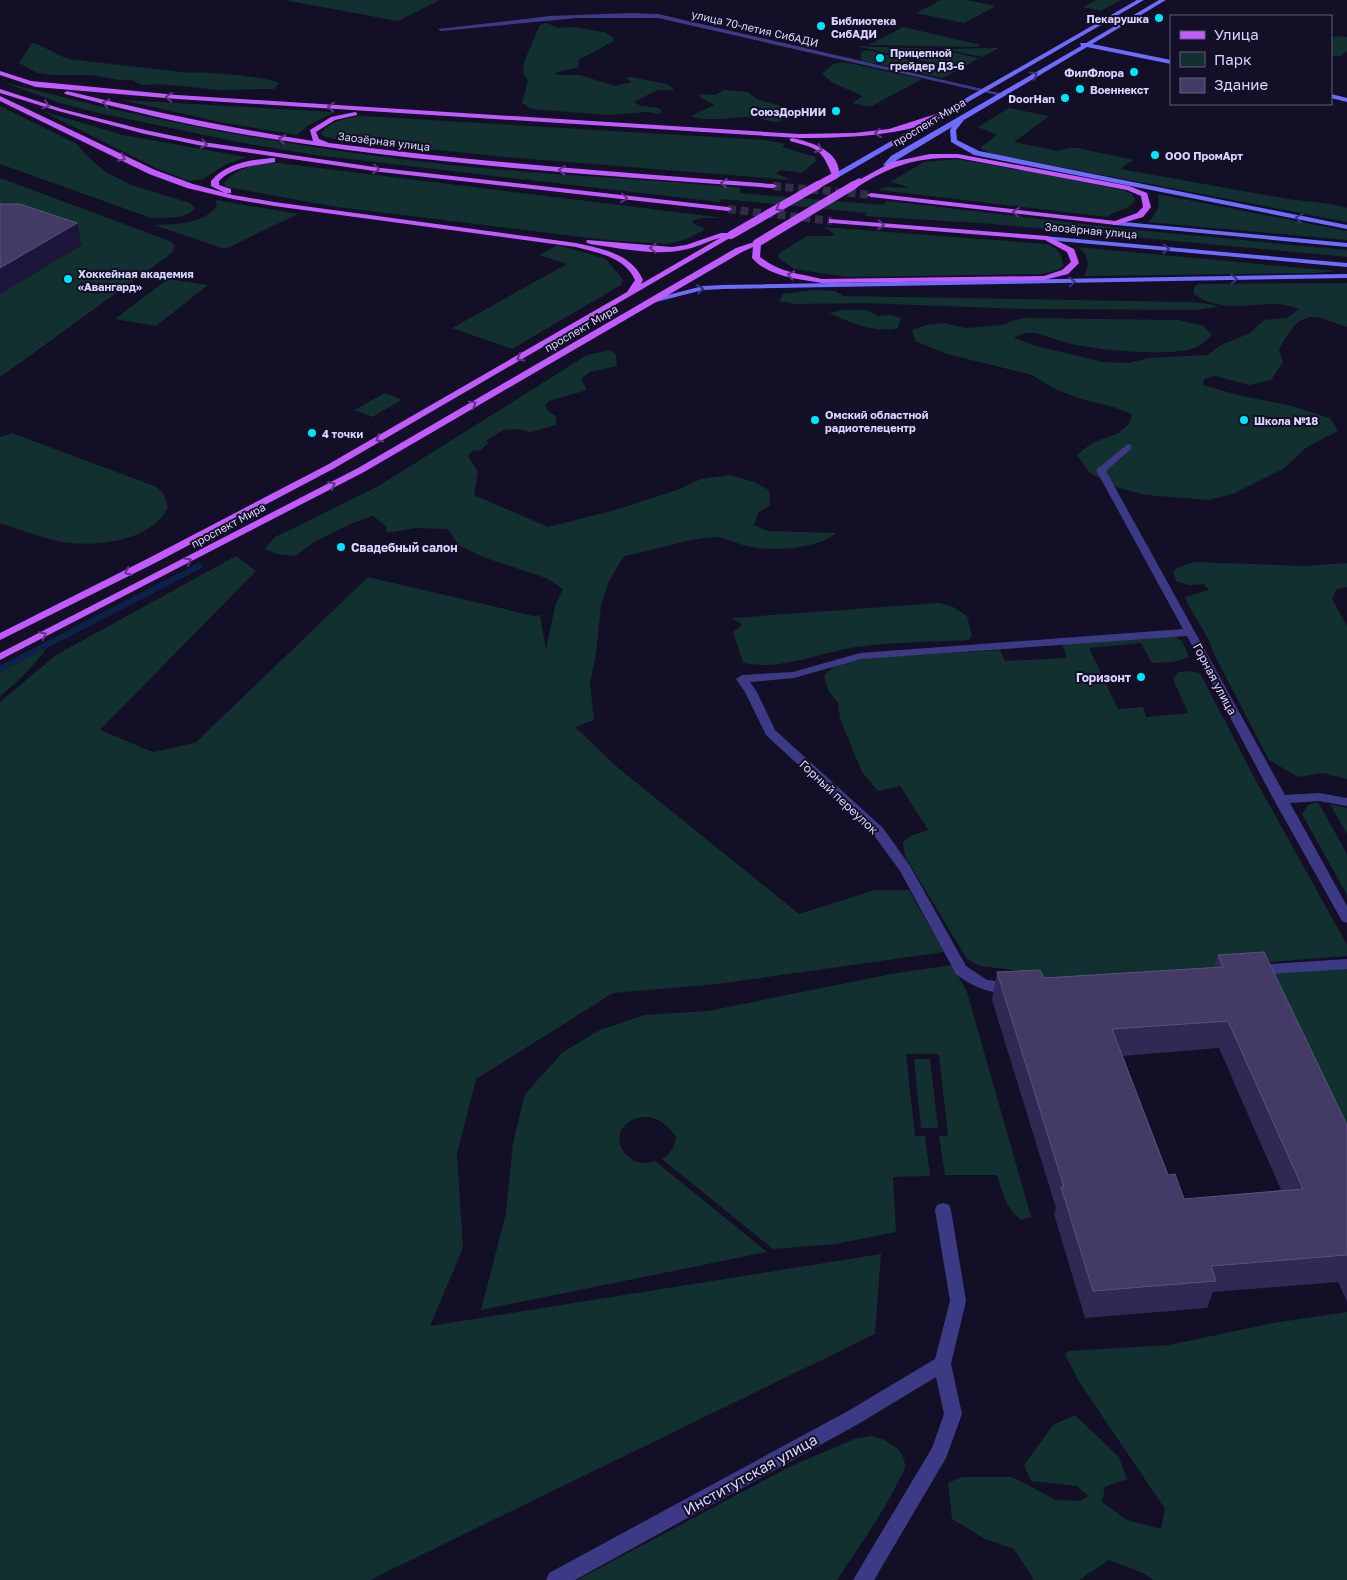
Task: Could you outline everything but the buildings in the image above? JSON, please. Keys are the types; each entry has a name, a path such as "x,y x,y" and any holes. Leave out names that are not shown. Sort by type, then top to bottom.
{"main road":[{"name":"проспект Мира","path":"0,637 330,467 1141,0"},
{"name":"проспект Мира","path":"0,657 361,470 738,250 757,243 886,166 894,158 1163,0"},
{"path":"1070,41 1170,62"},
{"name":"Заозёрная улица","path":"0,73 29,83 150,114 270,137 330,146 465,162 773,186"},
{"path":"29,83 187,98 799,136 851,136 887,132 916,125 942,114"},
{"path":"0,91 60,110 145,132 203,144 290,158 728,210"},
{"path":"1332,96 1347,100"},
{"path":"0,98 152,172 190,186 233,197 394,222 576,245 611,254 628,263 635,271 638,280 630,294"},
{"path":"330,146 316,140 312,131 333,118 346,115 378,114 778,138 807,144 827,153 834,165 836,175"},
{"path":"962,118 953,130 953,141 977,153 1347,227"},
{"path":"886,166 923,156 958,156 1129,188 1144,195 1147,206 1140,215 1116,223"},
{"path":"290,158 237,166 219,177 215,182 215,186 236,193 278,201 398,218 645,248 685,248 717,235 730,235"},
{"name":"Заозёрная улица","path":"871,195 1116,223 1347,245"},
{"name":"Заозёрная улица","path":"832,221 1347,265"},
{"path":"757,243 756,258 764,266 792,276 822,281 1044,278 1065,272 1076,263 1071,251 1047,238"},
{"path":"652,300 703,288 724,287 1347,276"}],"street":[{"name":"улица 70-летия СибАДИ","path":"441,29 583,16 658,16 1001,94"},
{"name":"Горная улица","path":"1128,447 1101,470 1280,800 1347,918"},
{"name":"Горный переулок","path":"1024,984 1009,987 986,985 974,982 961,970 905,869 878,831 770,732 751,692 742,679 794,675 860,656 1190,632"},
{"path":"1280,800 1319,797 1347,802"},
{"path":"1239,971 1347,964"},
{"path":"863,1580 940,1452 953,1414 942,1364 958,1301 943,1210"},
{"name":"Институтская улица","path":"556,1580 854,1417 942,1364"}],"green space":[{"path":"284,0 440,0 398,21"},
{"path":"941,0 966,0 996,6 964,23 916,13"},
{"path":"1096,0 1121,0 1101,11 1083,7"},
{"path":"547,23 558,28 573,27 604,32 613,37 614,41 578,60 577,68 557,72 556,75 580,75 615,86 632,82 625,78 631,77 667,84 673,90 657,90 634,102 641,106 659,108 662,112 659,114 647,112 608,115 531,109 522,103 528,80 523,74 524,62 540,25"},
{"path":"903,27 981,45 976,47 868,45"},
{"path":"1332,37 1347,37 1347,51 1340,56 1332,56"},
{"path":"32,43 68,59 190,73 235,75 279,83 274,89 218,90 161,84 142,85 132,80 92,75 38,73 19,63"},
{"path":"855,46 937,49 979,58 960,69"},
{"path":"999,48 982,57 945,49"},
{"path":"867,50 957,71 942,78 861,60 861,52"},
{"path":"843,62 922,79 870,107 852,103 863,96 833,83 822,74 833,64"},
{"path":"0,81 164,120 331,150 517,171 741,188 739,193 884,205 887,201 1126,229 1347,250 1347,257 993,224 865,216 867,213 722,199 719,202 315,155 243,143 99,113 60,103"},
{"path":"724,90 748,92 757,99 788,108 782,113 781,121 777,122 754,117 706,119 691,116 714,105 700,97 700,94 715,95"},
{"path":"122,100 333,113 307,126 297,135 220,122"},
{"path":"0,106 77,144 86,155 107,173 131,185 190,203 195,208 190,213 179,217 151,218 0,164"},
{"path":"1009,108 1049,116 1014,142 1058,151 1077,148 1134,160 1121,169 1347,208 1347,222 989,153 980,148 997,135 978,127"},
{"path":"42,111 123,135 246,157 225,165 203,179 189,181 156,168"},
{"path":"362,116 765,140 785,144 782,147 815,157 816,161 802,173 781,170 776,173 791,180 506,157 339,140 323,136 321,133 330,125 340,120"},
{"path":"956,159 1123,190 1132,194 1135,200 1126,208 1107,217 879,190 886,187 908,187 890,182 924,162"},
{"path":"262,163 278,163 724,218 693,220 693,223 706,229 687,239 668,244 606,240 337,207 227,187 224,184 235,173"},
{"name":"Хоккейная академия «Авангард»","path":"0,178 170,241 175,246 172,253 0,377"},
{"path":"1157,194 1347,231 1347,240 1148,222 1157,209 1159,202"},
{"path":"215,200 298,214 225,249 154,225 180,224 204,217 217,206"},
{"path":"823,227 1047,244 1060,253 1063,267 1053,272 1040,274 847,277 794,269 781,260 778,255 781,252 807,236 831,236 835,234"},
{"path":"558,245 606,259 623,280 621,285 512,349 452,328 567,264 539,255"},
{"path":"1077,247 1335,271 1315,273 1084,276 1088,264 1086,256"},
{"path":"168,279 208,285 156,326 115,319"},
{"path":"1347,283 1347,327 1321,318 1312,317 1301,320 1292,329 1279,350 1283,362 1271,380 1250,385 1215,376 1204,379 1203,385 1242,396 1288,405 1330,418 1338,431 1307,447 1283,469 1233,494 1208,500 1146,495 1119,488 1090,473 1077,455 1093,443 1122,430 1130,421 1132,414 1078,398 1053,388 1032,375 947,354 915,341 912,330 926,325 944,323 965,328 1003,325 1025,318 1178,320 1204,326 1212,335 1197,347 1169,352 1131,352 1093,348 1033,333 1027,333 1014,338 1036,346 1103,362 1129,363 1148,358 1208,355 1219,346 1250,333 1264,320 1287,318 1299,309 1279,304 1234,306 1213,303 1203,300 1194,294 1194,287 1198,284"},
{"path":"813,290 835,291 843,296 1188,302 1211,304 1218,307 1195,310 1026,309 862,303 796,304 779,301 783,294"},
{"path":"843,310 866,310 879,316 890,315 901,318 898,328 880,329 863,326 829,313"},
{"path":"610,350 616,354 617,366 590,372 581,379 587,390 549,401 545,406 550,413 556,416 556,425 531,432 515,429 503,430 487,440 488,443 481,450 472,451 468,456 478,472 474,495 548,527 615,510 677,490 701,479 730,475 754,482 769,490 770,505 758,513 754,525 768,531 836,533 818,543 794,548 757,548 714,537 691,540 624,556 609,581 601,605 596,653 590,684 594,720 575,727 617,767 799,914 875,890 909,890 944,952 718,984 613,993 476,1079 457,1154 463,1248 430,1326 881,1254 875,1334 370,1580 0,1580 0,702 56,655 236,556 256,571 100,730 153,752 195,743 368,577 534,616 540,615 546,650 555,606 563,589 546,578 483,557 458,545 448,529 416,528 387,533 386,526 373,516 353,523 314,542 295,556 277,554 265,549 275,537 377,487 587,355"},
{"path":"385,393 402,400 372,417 354,410"},
{"path":"12,433 157,487 164,495 168,508 159,519 136,535 122,540 92,544 63,542 0,523 0,437"},
{"path":"1194,562 1303,566 1347,563 1347,587 1337,589 1332,599 1347,626 1347,779 1323,773 1298,777 1269,760 1185,597 1209,590 1204,584 1188,585 1176,581 1173,572 1177,568"},
{"path":"940,603 953,607 967,616 972,636 969,640 871,645 844,649 784,663 755,665 743,662 733,632 741,626 740,623 732,618"},
{"path":"1174,636 1182,641 1189,657 1173,662 1152,663 1141,643 1089,648 1118,709 1143,707 1146,717 1188,713 1173,679 1178,672 1190,671 1200,673 1255,779 1347,945 1347,956 1219,966 1347,968 1347,1169 1255,977 1053,1000 1022,971 980,966 967,959 905,856 903,842 913,835 928,830 900,786 878,791 862,772 840,719 838,703 828,690 824,675 835,666 861,658 1000,650 1005,661 1067,658 1062,644"},
{"path":"48,646 26,673 0,696 0,671"},
{"path":"1318,802 1347,854 1347,895 1302,814 1308,805"},
{"path":"1330,804 1347,808 1347,834"},
{"path":"952,965 967,992 1031,1217 1021,1220 1011,1210 997,1175 945,1175 939,1136 948,1136 939,1054 906,1054 915,1136 925,1136 930,1176 893,1177 896,1232 836,1244 773,1249 662,1159 672,1150 676,1137 665,1124 652,1118 640,1117 630,1121 623,1128 619,1137 621,1148 630,1158 642,1163 655,1161 767,1252 481,1310 506,1213 513,1143 525,1094 563,1052 600,1030 644,1015 708,1011 891,974"},
{"path":"914,1059 930,1059 938,1128 921,1128"},
{"path":"1347,1312 1347,1580 1154,1580 1143,1573 1109,1560 1079,1580 1034,1580 1014,1549 985,1539 952,1519 948,1483 962,1477 1012,1477 1056,1500 1081,1501 1088,1496 1077,1486 1031,1481 1024,1465 1053,1425 1075,1415 1119,1457 1127,1479 1105,1487 1102,1502 1127,1520 1161,1529 1165,1509 1078,1380 1065,1354 1069,1351 1169,1345 1273,1323"},
{"path":"872,1436 894,1446 903,1456 905,1468 877,1520 837,1580 577,1580 791,1466 857,1438"}],"waterway":[{"path":"0,669 199,566"}],"tunnel":[{"path":"777,186 773,186 871,195"},
{"path":"728,209 832,221"}],"place":[{"name":"Пекарушка","path":"1159,18"},
{"name":"Библиотека СибАДИ","path":"821,26"},
{"name":"Прицепной грейдер ДЗ-6","path":"880,58"},
{"name":"ФилФлора","path":"1134,72"},
{"name":"Военнекст","path":"1080,89"},
{"name":"DoorHan","path":"1065,98"},
{"name":"СоюзДорНИИ","path":"836,111"},
{"name":"ООО ПромАрт","path":"1155,155"},
{"name":"Хоккейная академия «Авангард»","path":"68,279"},
{"name":"Омский областной радиотелецентр","path":"815,420"},
{"name":"Школа №18","path":"1244,420"},
{"name":"4 точки","path":"312,433"},
{"name":"Свадебный салон","path":"341,547"},
{"name":"Горизонт","path":"1141,677"}]}
